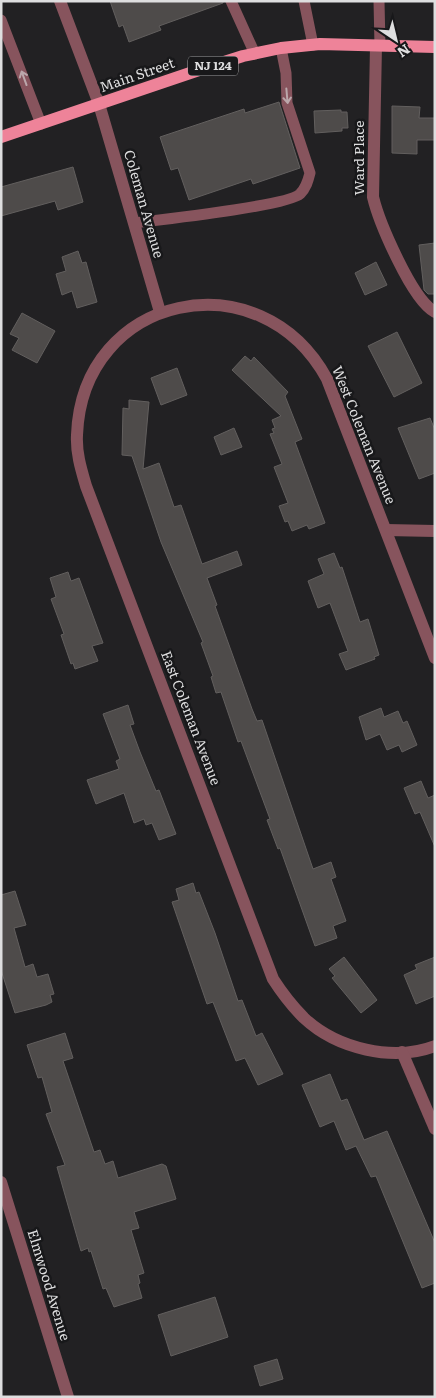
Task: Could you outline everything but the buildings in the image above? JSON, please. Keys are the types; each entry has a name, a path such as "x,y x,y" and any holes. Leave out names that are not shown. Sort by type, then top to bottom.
{"main road":[{"name":"Main Street","path":"1,137 255,54 281,48 313,45 435,47"}],"street":[{"name":"Coleman Avenue","path":"60,1 98,104 160,312"},
{"name":"Ward Place","path":"378,46 372,174 375,203 380,221 402,267 417,293 435,312"},
{"name":"West Coleman Avenue","path":"160,312 198,304 225,305 250,312 274,322 295,337 315,360 327,379 435,658"},
{"name":"East Coleman Avenue","path":"160,312 137,325 117,341 93,373 83,397 77,435 79,462 86,486 273,979 287,1001 306,1020 327,1034 351,1045 376,1051 402,1052 435,1046"},
{"path":"386,530 435,531"},
{"path":"402,1052 435,1129"},
{"name":"Elmwood Avenue","path":"1,1182 68,1397"}],"lane":[{"path":"231,1 255,54"},
{"path":"304,1 313,45"},
{"path":"378,46 379,1"},
{"path":"1,20 40,124"},
{"path":"134,223 184,218 277,202 299,195 307,184 310,173 287,103 286,74 281,48"}]}
